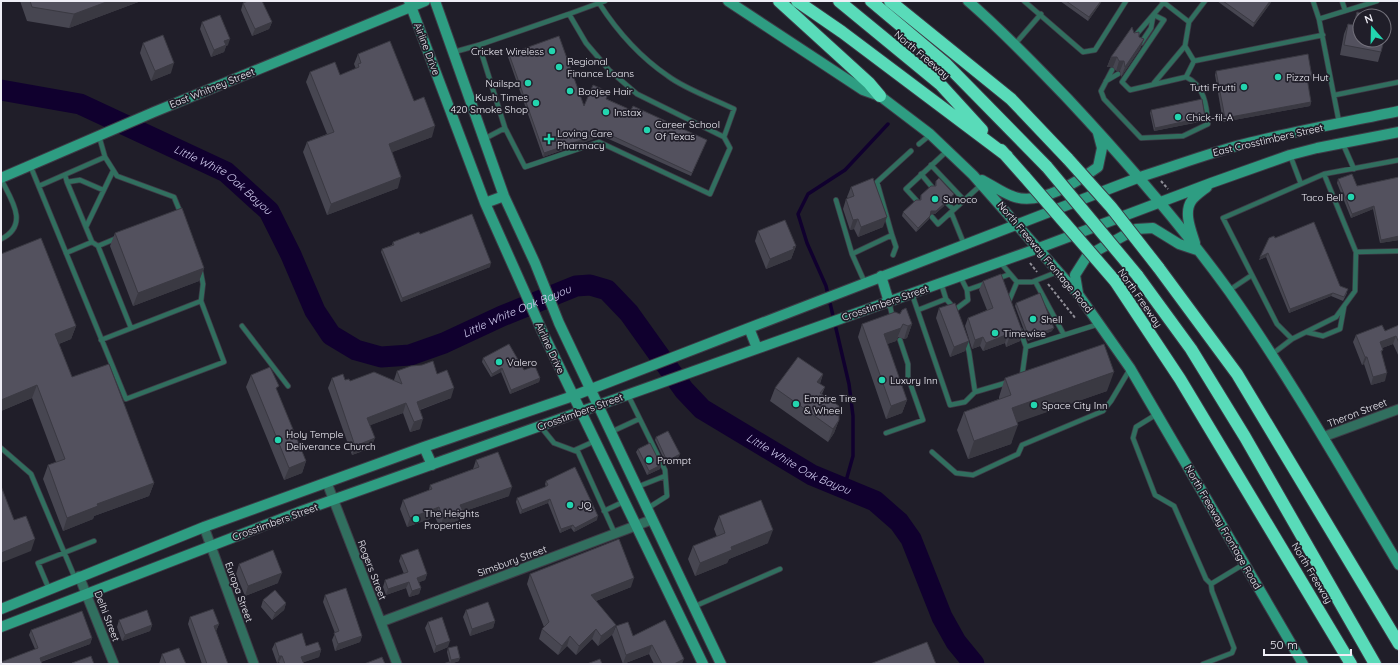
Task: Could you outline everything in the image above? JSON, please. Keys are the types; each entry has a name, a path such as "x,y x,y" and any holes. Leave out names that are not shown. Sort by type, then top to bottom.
{"highway":[{"path":"779,1 869,83 880,96"},
{"path":"796,1 888,67 1007,156"},
{"name":"North Freeway","path":"839,1 940,84 1007,156 1115,281 1180,379 1352,664"},
{"name":"North Freeway","path":"871,1 945,63 1047,167 1138,275 1191,349 1245,437 1349,621 1376,664"},
{"name":"North Freeway","path":"890,1 1011,99 1111,207 1158,267 1237,374 1399,644"},
{"path":"1349,621 1368,664"}],"main road":[{"name":"East Whitney Street","path":"1,178 410,4 425,1"},
{"name":"Airline Drive","path":"435,1 504,196 535,263 559,323 651,520 721,664"},
{"name":"North Freeway Frontage Road","path":"728,1 863,90 880,96 930,134 982,184 1039,248 1078,294 1130,368 1303,664"},
{"path":"968,1 1015,44 1097,130 1161,202 1228,291 1271,355 1323,437 1399,565"},
{"name":"Airline Drive","path":"410,4 485,203 543,333 582,412 635,527 703,664"},
{"name":"East Crosstimbers Street","path":"1140,177 1205,155 1290,132 1339,124 1399,111"},
{"path":"1339,124 1342,142"},
{"path":"973,175 1013,197 1034,200 1077,182 1098,167 1102,148 1097,130"},
{"name":"East Crosstimbers Street","path":"1161,202 1290,155 1342,142 1399,132"},
{"name":"Crosstimbers Street","path":"1,609 77,577 204,527 424,447 573,396 1140,177"},
{"path":"1197,250 1189,221 1189,208 1192,200 1211,183"},
{"path":"485,203 504,196"},
{"name":"Crosstimbers Street","path":"1,627 86,593 334,500 813,328 912,294 1161,202"},
{"path":"1078,294 1075,275 1087,256 1136,229 1153,228 1179,244 1197,250"},
{"path":"881,276 889,302"},
{"path":"749,328 757,348"},
{"path":"424,447 432,465"}],"street":[{"name":"Theron Street","path":"1323,437 1399,408"},
{"name":"Rogers Street","path":"327,483 397,664"},
{"name":"Simsbury Street","path":"381,622 651,520"},
{"name":"Europa Street","path":"204,527 254,664"},
{"name":"Delhi Street","path":"77,577 86,593 114,664"}],"lane":[{"path":"453,52 479,45 605,1"},
{"path":"1024,1 1041,14 1083,52 1095,50 1126,1"},
{"path":"1132,40 1164,1 1189,22"},
{"path":"1154,84 1185,46 1189,22 1205,1"},
{"path":"1313,1 1319,19 1335,94 1339,124"},
{"path":"1342,1 1344,10"},
{"path":"1319,19 1377,1"},
{"path":"599,3 613,24 638,51 669,77 734,109 724,137"},
{"path":"479,45 505,128 525,167 599,142 710,194 730,148 724,137 636,94 609,70 586,43 569,14"},
{"path":"1015,44 1041,14"},
{"path":"1139,45 1151,28 1153,16"},
{"path":"1112,70 1101,91 1104,99 1141,138 1183,136 1208,124 1202,89 1194,81 1186,77 1130,90 1122,82 1164,20 1153,16"},
{"path":"1194,62 1322,35"},
{"path":"1185,46 1194,62"},
{"path":"1186,77 1194,62"},
{"path":"1105,82 1118,74"},
{"path":"1335,94 1399,82"},
{"path":"484,139 505,128"},
{"path":"919,144 930,134"},
{"path":"95,137 117,176 174,197 178,215 183,221"},
{"path":"1342,142 1354,169"},
{"path":"917,201 906,188 947,150"},
{"path":"892,255 896,247 877,182 911,151"},
{"path":"1290,155 1301,184"},
{"path":"39,186 105,157"},
{"path":"1292,339 1277,324 1223,218 1324,174 1399,160"},
{"path":"30,165 126,399 224,362 201,301 203,284 199,266"},
{"path":"931,165 964,200"},
{"path":"86,227 113,171"},
{"path":"921,174 932,187"},
{"path":"1271,355 1292,339 1336,317 1355,290 1356,252 1324,174"},
{"path":"65,175 92,242 98,246 131,328"},
{"path":"1,178 16,209 17,224 10,234 1,239"},
{"path":"67,182 80,180 103,190"},
{"path":"932,217 938,224 982,184"},
{"path":"836,200 852,254 864,283"},
{"path":"947,203 952,211 964,244"},
{"path":"98,246 126,235"},
{"path":"852,254 892,235"},
{"path":"66,253 92,242"},
{"path":"1356,252 1399,251"},
{"path":"1000,262 1017,282"},
{"path":"1017,282 1035,281 1058,271"},
{"path":"967,290 1010,274"},
{"path":"1228,291 1252,275"},
{"path":"956,309 968,300 967,290 960,276"},
{"path":"1035,281 1064,335"},
{"path":"1011,306 1008,299 1017,282"},
{"path":"941,283 946,299 956,309 958,316"},
{"path":"912,294 950,405 964,402 975,392 1022,378 1026,347 1018,327"},
{"path":"918,310 946,299"},
{"path":"101,340 201,301"},
{"path":"889,302 894,324"},
{"path":"1306,332 1323,336 1340,329 1345,305"},
{"path":"1026,347 1099,324"},
{"path":"242,326 288,386"},
{"path":"965,337 969,352 975,392"},
{"path":"886,433 923,420 908,378 908,364 900,340"},
{"path":"932,452 956,473 973,475 1018,454 1022,445 1103,411 1111,401 1130,368"},
{"path":"628,395 665,470 667,496 646,509"},
{"path":"1157,414 1134,430 1133,438 1155,495 1174,506 1206,579 1211,584 1212,591 1234,648 1232,653 1203,664"},
{"path":"611,432 639,419"},
{"path":"541,426 554,443 575,450 595,441"},
{"path":"1,448 31,474 77,577"},
{"path":"575,450 615,534"},
{"path":"636,487 665,476"},
{"path":"604,511 623,502"},
{"path":"49,589 38,563 94,541"},
{"path":"1211,584 1244,564"},
{"path":"693,607 780,569"}],"path":[{"path":"1161,181 1169,191"},
{"path":"1025,262 1030,262 1076,319"}],"building":[{"path":"30,1 109,1 74,14 32,7"},
{"path":"248,1 262,1 272,22 255,29 243,3"},
{"path":"1066,1 1101,1 1089,17"},
{"path":"1223,1 1270,1 1254,23"},
{"path":"220,15 230,39 224,41 226,45 214,50 202,22"},
{"path":"1348,24 1352,25 1352,47 1344,45"},
{"path":"1132,27 1134,33 1139,32 1139,37 1144,39 1125,67 1124,61 1119,61 1117,57 1111,57"},
{"path":"163,35 174,63 155,71 143,43"},
{"path":"559,36 584,106 593,85 609,92 606,99 631,110 633,106 707,140 692,173 604,132 544,153 509,54"},
{"path":"390,41 414,101 424,97 435,126 389,144 401,177 331,204 307,142 334,132 310,72 335,62 340,75 359,67 358,64 361,63 358,54"},
{"path":"1360,48 1382,48 1381,52"},
{"path":"1308,54 1312,77 1307,78 1311,102 1225,118 1216,71"},
{"name":"Chick-fil-A","path":"1202,99 1205,117 1155,128 1151,110"},
{"path":"1352,174 1357,186 1399,177 1399,236 1381,240 1374,206 1352,214 1338,179"},
{"path":"873,178 887,217 861,227 858,219 853,220 846,199 854,196 851,187"},
{"name":"Sunoco","path":"939,178 954,194 951,197 946,197 946,202 936,211 931,211 930,216 918,228 903,212 916,200 921,200 921,195 931,186 936,186 936,181"},
{"path":"182,208 204,268 138,293 115,233"},
{"path":"472,214 491,263 402,298 382,249 394,245 393,242 419,232 420,234"},
{"path":"785,220 796,246 793,247 794,249 770,259 758,231"},
{"path":"1314,222 1340,286 1348,289 1344,297 1333,293 1290,309 1268,253 1260,257 1269,238 1274,236 1275,238"},
{"path":"41,238 76,326 55,334 72,377 109,364 154,483 97,504 98,506 67,518 48,465 65,459 37,385 1,400 1,254"},
{"path":"1001,274 1023,333 1009,338 1008,334 986,343 983,337 975,340 968,318 993,308 983,281"},
{"name":"Shell","path":"1040,293 1054,328 1029,337 1016,303"},
{"path":"955,303 969,341 954,347 939,308"},
{"path":"906,308 912,324 908,326 903,324 901,328 884,334 907,400 891,406 862,324 895,312 900,314 902,310"},
{"path":"1382,325 1385,331 1399,325 1399,343 1396,336 1380,342 1387,373 1373,377 1367,357 1365,357 1356,335"},
{"path":"509,344 524,370 535,366 540,378 511,390 502,368 492,374 483,358"},
{"path":"1104,344 1114,372 1012,408 1018,425 974,441 964,412 1011,395 1005,378"},
{"path":"798,357 823,374 817,382 825,387 820,393 839,406 839,420 833,429 775,388"},
{"path":"433,361 437,374 447,370 454,388 417,402 423,419 414,422 406,403 367,418 375,438 355,446 332,378 343,374 345,380 349,379 350,381 374,372 402,384 397,371"},
{"path":"270,367 279,386 276,388 306,461 289,468 251,375"},
{"name":"Prompt","path":"668,431 680,454 667,461 656,437"},
{"name":"Prompt","path":"650,443 661,465 649,471 638,449"},
{"path":"498,452 512,487 460,505 463,511 443,518 439,507 410,518 403,500 432,489 430,485 479,467 476,460"},
{"name":"JQ","path":"575,467 598,516 575,528 573,525 561,529 550,499 522,510 517,498 545,487 548,485 546,481"},
{"path":"1,486 14,520 26,516 35,539 1,553"},
{"path":"761,500 773,530 731,547 732,550 700,563 693,546 725,533 719,516"},
{"path":"619,539 634,578 591,595 616,625 601,636 596,629 579,646 570,636 562,646 542,629 549,622 530,574"},
{"path":"418,549 427,574 417,578 421,588 412,591 409,582 388,589 385,580 408,572 401,555"},
{"path":"273,550 282,573 248,586 239,564"},
{"path":"346,588 362,636 338,644 334,633 339,631 325,595"},
{"path":"275,590 286,603 275,613 263,600"},
{"path":"488,602 495,621 472,629 466,610"},
{"path":"213,609 219,624 214,626 228,664 207,664 190,617"},
{"path":"147,610 152,625 125,635 119,620"},
{"path":"82,611 92,638 40,658 42,664 1,664 1,662 38,648 31,630"},
{"path":"442,617 450,641 436,646 428,622"},
{"path":"665,620 684,659 674,664 662,664 652,645 626,655 616,626 628,622 633,636"},
{"path":"302,633 306,646 318,642 321,650 301,657 304,664 285,664 282,656 279,656 275,643"},
{"path":"927,642 936,664 870,664"},
{"path":"457,646 460,658 451,660 448,648"},
{"path":"179,648 186,664 166,664 162,654"},
{"path":"91,656 94,664 72,663"},
{"path":"382,657 385,664 364,664"},
{"path":"600,659 602,664 587,664"}],"waterway":[{"name":"Little White Oak Bayou","path":"1,90 80,104 226,172 269,211 291,255 315,311 331,335 356,350 381,357 410,355 444,343 502,316 576,286 590,285 607,290 629,313 684,390 702,409 812,475 875,501 899,522 911,539 942,617 956,642 974,664"},
{"path":"844,488 853,456 853,416 849,384 826,286 807,243 798,214 808,194 845,170 888,124"}],"place":[{"name":"Cricket Wireless","path":"552,51"},
{"name":"Regional Finance Loans","path":"559,67"},
{"name":"Pizza Hut","path":"1278,77"},
{"name":"Nailspa","path":"528,83"},
{"name":"Tutti Frutti","path":"1244,87"},
{"name":"Boojee Hair","path":"570,91"},
{"name":"Kush Times 420 Smoke Shop","path":"536,103"},
{"name":"Instax","path":"606,112"},
{"name":"Chick-fil-A","path":"1178,117"},
{"name":"Career School Of Texas","path":"647,130"},
{"name":"Loving Care Pharmacy","path":"549,139"},
{"name":"Taco Bell","path":"1351,197"},
{"name":"Sunoco","path":"935,199"},
{"name":"Shell","path":"1033,319"},
{"name":"Timewise","path":"995,333"},
{"name":"Valero","path":"499,362"},
{"name":"Luxury Inn","path":"882,380"},
{"name":"Empire Tire & Wheel","path":"796,404"},
{"name":"Space City Inn","path":"1034,405"},
{"name":"Holy Temple Deliverance Church","path":"278,440"},
{"name":"Prompt","path":"649,460"},
{"name":"JQ","path":"570,505"},
{"name":"The Heights Properties","path":"416,519"}]}
